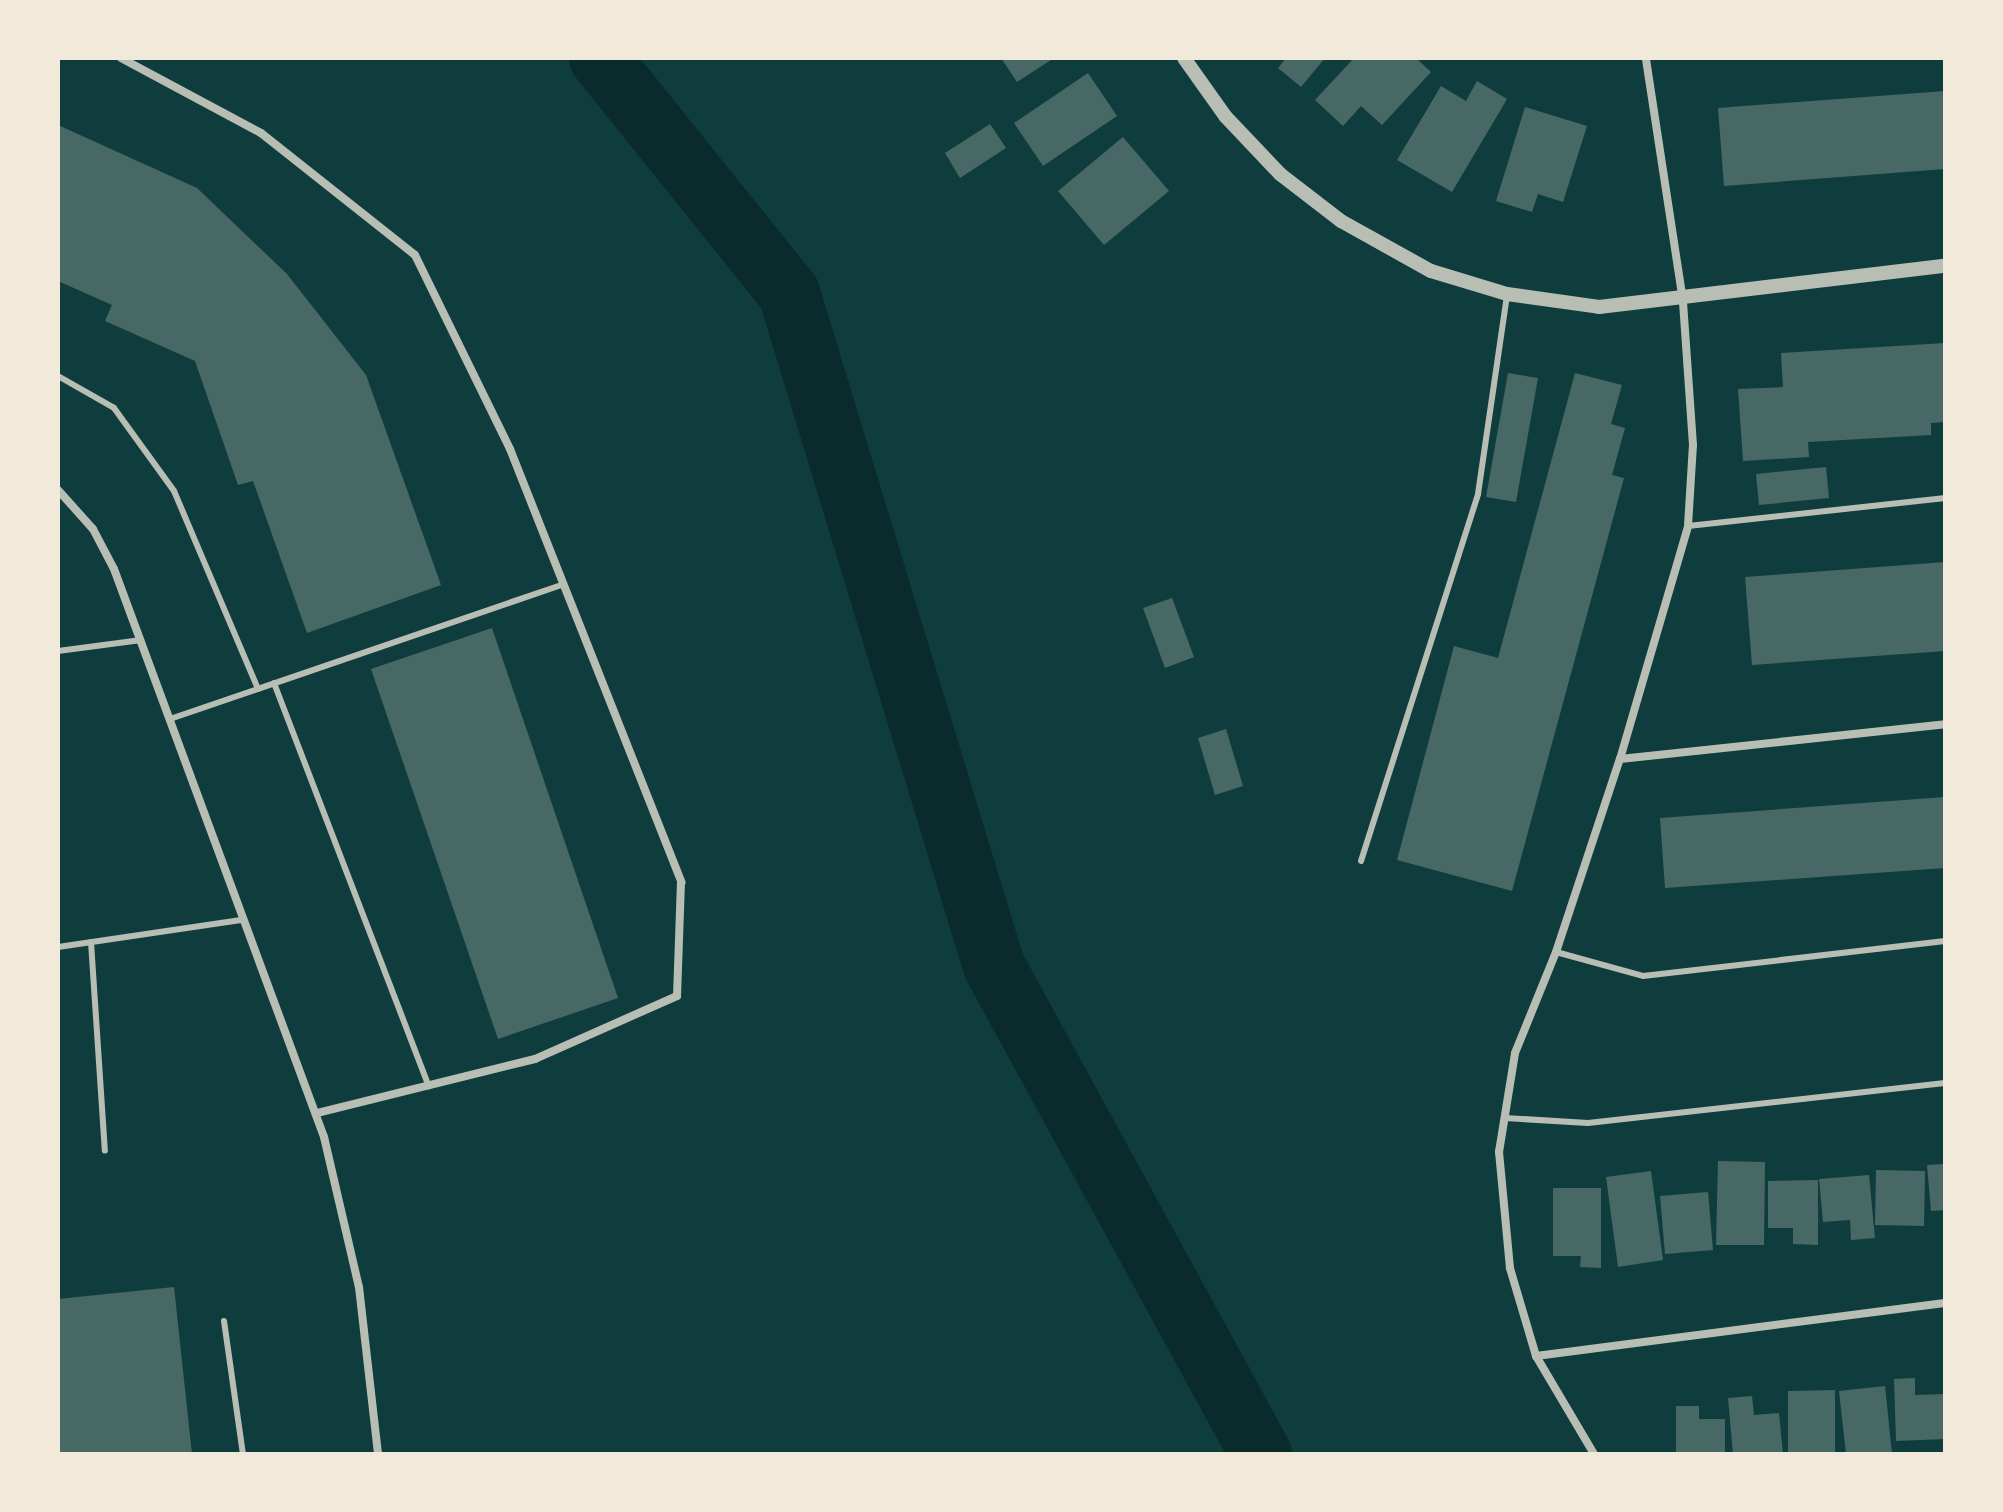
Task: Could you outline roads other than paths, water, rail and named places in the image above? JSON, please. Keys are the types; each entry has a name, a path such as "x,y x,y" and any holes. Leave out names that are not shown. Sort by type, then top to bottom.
{"street":[{"path":"121,58 261,133 415,255 510,449 681,882 677,996 535,1059 316,1113"},
{"path":"1184,58 1226,117 1269,163 1341,221 1431,271 1507,294 1599,307 1683,301 1945,266"},
{"path":"1594,1454 1536,1356 1510,1268 1499,1152 1515,1053 1556,952 1620,759 1688,526 1693,445 1683,301 1646,58"},
{"path":"58,490 93,529 141,640 241,920 316,1113 356,1273 378,1454"},
{"path":"1620,759 1945,724"},
{"path":"1536,1356 1945,1303"}],"lane":[{"path":"1361,861 1478,494 1507,294"},
{"path":"58,376 114,408 174,491 258,689"},
{"path":"1688,526 1945,498"},
{"path":"170,719 564,584"},
{"path":"58,651 141,640"},
{"path":"274,683 429,1086"},
{"path":"58,947 241,920"},
{"path":"1556,952 1643,976 1945,941"},
{"path":"91,942 105,1151"},
{"path":"1505,1118 1588,1123 1945,1083"},
{"path":"224,1321 243,1454"}],"waterway":[{"path":"600,58 789,293 994,966 1261,1454"}]}
